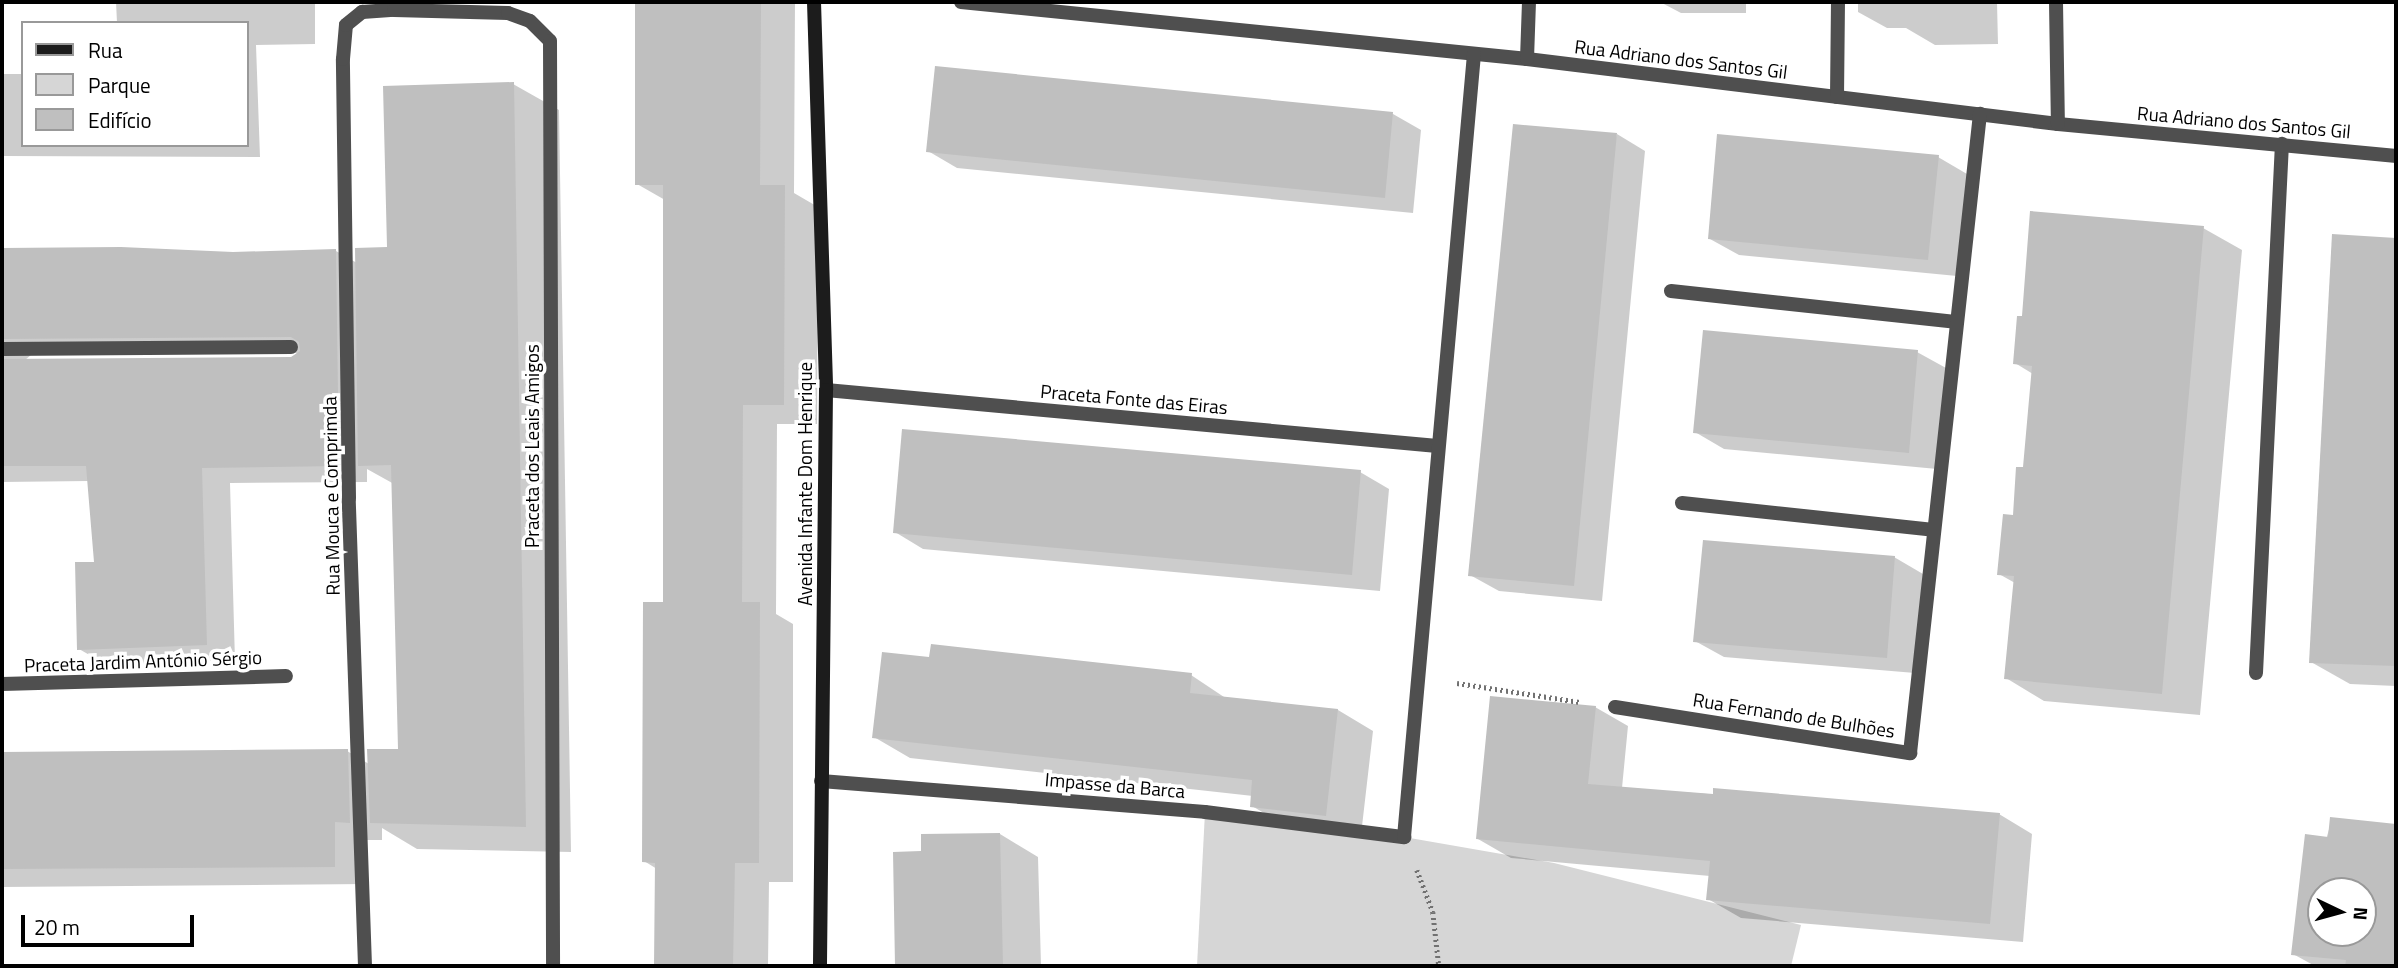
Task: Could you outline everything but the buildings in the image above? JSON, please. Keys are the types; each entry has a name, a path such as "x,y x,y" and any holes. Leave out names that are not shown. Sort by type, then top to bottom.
{"street":[{"name":"Avenida Infante Dom Henrique","path":"814,2 827,390 820,966"},
{"name":"Rua Adriano dos Santos Gil","path":"961,2 1527,59 2058,124 2396,156"},
{"path":"1527,59 1529,2"},
{"path":"1838,2 1838,97"},
{"path":"2056,2 2058,124"},
{"name":"Praceta dos Leais Amigos","path":"346,25 362,12 444,6 508,13 530,21 550,41 553,966"},
{"name":"Rua Mouca e Comprimda","path":"346,25 349,498 365,966"},
{"path":"1404,837 1415,677 1474,54"},
{"name":"Rua Fernando de Bulhões","path":"1615,707 1910,753 1955,322 1980,114"},
{"path":"2256,673 2282,144"},
{"path":"1671,291 1955,322"},
{"path":"2,349 291,347"},
{"name":"Praceta Fonte das Eiras","path":"827,390 1437,446"},
{"path":"1682,503 1934,530"},
{"name":"Praceta Jardim António Sérgio","path":"2,684 286,676"},
{"name":"Impasse da Barca","path":"821,781 1206,812 1404,837"}],"path":[{"path":"1415,677 1615,707"},
{"path":"1404,837 1433,912 1439,966"}],"green space":[{"path":"1205,812 1404,837 1554,863 1801,925 1791,966 1197,966"}]}
